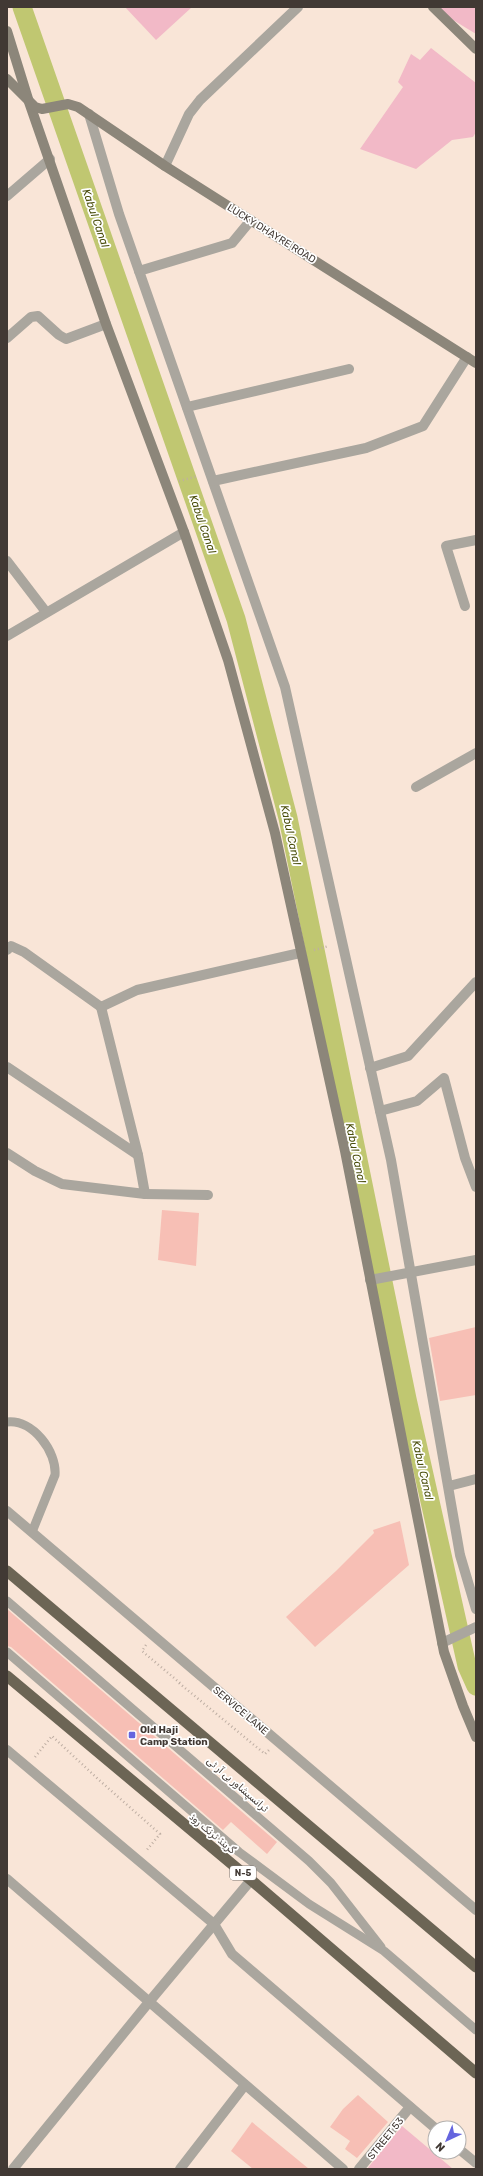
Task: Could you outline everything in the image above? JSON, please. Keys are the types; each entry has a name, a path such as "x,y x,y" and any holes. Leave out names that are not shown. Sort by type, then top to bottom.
{"highway":[{"path":"7,1571 476,1967"},
{"name":"گرینڈ ٹرنک روڈ","path":"7,1676 251,1880 476,2073"}],"main road":[{"path":"433,7 476,49"},
{"path":"7,32 29,102 106,324 184,532 228,660 275,833 344,1151 445,1642 463,1706 475,1731"},
{"path":"7,79 29,102"},
{"name":"LUCKY DHAYRE ROAD","path":"29,102 35,107 42,109 68,104 78,107 165,166 476,363"}],"street":[{"path":"165,166 190,114 200,100 298,7"},
{"path":"89,114 119,214 285,687 341,944 391,1160 409,1273 449,1486 460,1554 476,1609"},
{"path":"7,196 50,159"},
{"path":"139,271 232,243 251,220"},
{"path":"7,338 31,317 38,316 59,335 66,339 106,324"},
{"path":"211,476 366,448 424,426 467,357"},
{"path":"187,407 349,369"},
{"path":"7,636 184,532"},
{"path":"465,606 446,546 476,540"},
{"path":"7,561 46,612"},
{"path":"416,787 476,753"},
{"path":"7,950 11,946 24,952 101,1007 138,1155 145,1194"},
{"path":"101,1007 137,990 300,953"},
{"path":"370,1068 408,1056 476,982"},
{"path":"7,1067 138,1155"},
{"path":"380,1111 417,1101 444,1078 465,1158 476,1187"},
{"path":"7,1153 34,1171 62,1184 145,1194 208,1196"},
{"path":"371,1280 476,1260"},
{"path":"449,1486 476,1479"},
{"name":"SERVICE LANE","path":"7,1511 476,1910"},
{"path":"445,1642 476,1628"},
{"path":"7,1750 214,1924 232,1954 427,2121"},
{"path":"7,1879 343,2169"},
{"path":"13,2169 251,1880"},
{"path":"180,2169 245,2084"},
{"name":"STREET 53","path":"359,2169 410,2107"},
{"path":"467,2156 476,2163"}],"lane":[{"path":"7,1422 24,1426 37,1435 47,1445 56,1465 55,1475 32,1532"},
{"name":"ٹرانسپشاور بی آر ٹی","path":"7,1601 309,1861 330,1883 384,1951"},
{"name":"ٹرانسپشاور بی آر ٹی","path":"7,1652 239,1852 309,1904 384,1951 476,2030"}],"path":[{"path":"166,485 211,476"},
{"path":"300,953 341,944"},
{"path":"142,1651 265,1754"},
{"path":"28,1767 52,1736 98,1780 160,1834 139,1860"}],"shaded area":[{"path":"125,7 192,7 156,40"},
{"path":"438,7 476,7 476,34 445,15"},
{"path":"431,48 476,83 476,132 473,137 452,140 416,169 360,149 403,87 398,82 411,54 420,60"},
{"path":"402,2126 427,2147 427,2160 442,2160 453,2169 367,2169"}],"building":[{"path":"162,1210 199,1213 196,1266 158,1260"},
{"path":"476,1327 476,1395 440,1401 429,1338"},
{"path":"400,1521 409,1565 315,1647 286,1617 336,1571 374,1533 373,1530"},
{"name":"Old Haji Camp Station","path":"7,1609 277,1842 267,1854 231,1822 223,1830 11,1647 7,1646"},
{"path":"358,2095 388,2122 357,2158 345,2149 350,2141 330,2127 343,2109"},
{"path":"252,2122 309,2169 253,2169 231,2151"}],"waterway":[{"name":"Kabul Canal","path":"22,7 236,619 288,818 407,1399 467,1666 476,1686"}],"place":[{"name":"Old Haji Camp Station","path":"132,1735"}]}
